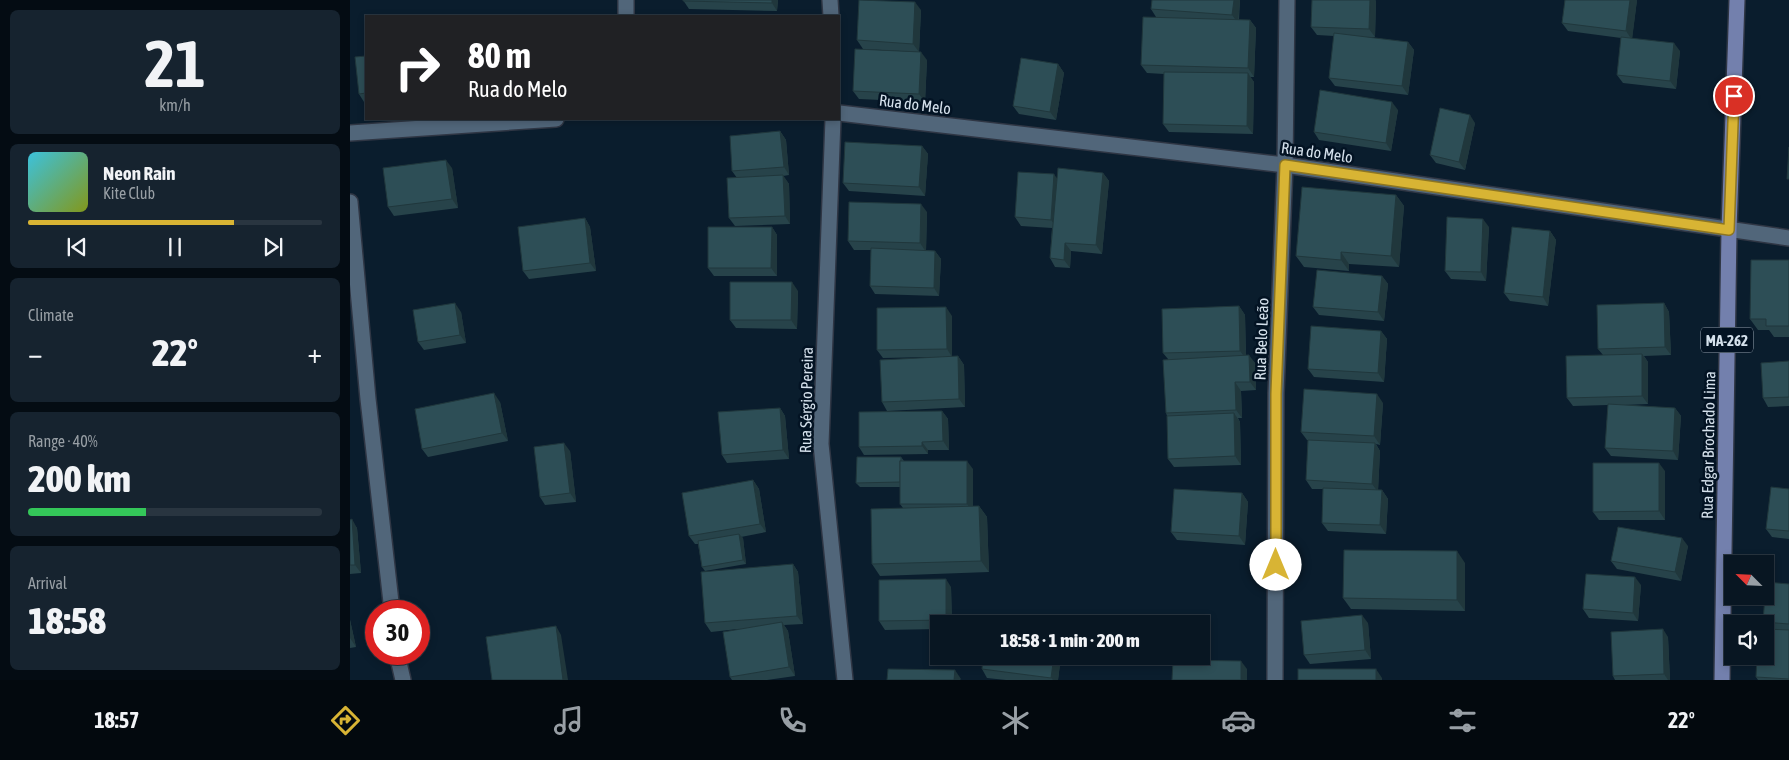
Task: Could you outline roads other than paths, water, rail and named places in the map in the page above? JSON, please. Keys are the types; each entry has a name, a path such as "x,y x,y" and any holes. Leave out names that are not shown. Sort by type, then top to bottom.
{"main road":[{"name":"Rua Edgar Brochado Lima","path":"1722,680 1729,230 1737,0"}],"street":[{"path":"626,0 626,15"},
{"path":"830,0 831,15"},
{"name":"Rua Belo Leão","path":"1275,680 1276,394 1285,165 1287,0"},
{"name":"Rua do Melo","path":"840,113 1285,165 1789,238"},
{"path":"350,133 541,120"},
{"name":"Rua Sérgio Pereira","path":"833,120 821,444 846,680"},
{"path":"350,202 368,399 391,600"},
{"path":"400,665 403,680"}]}
